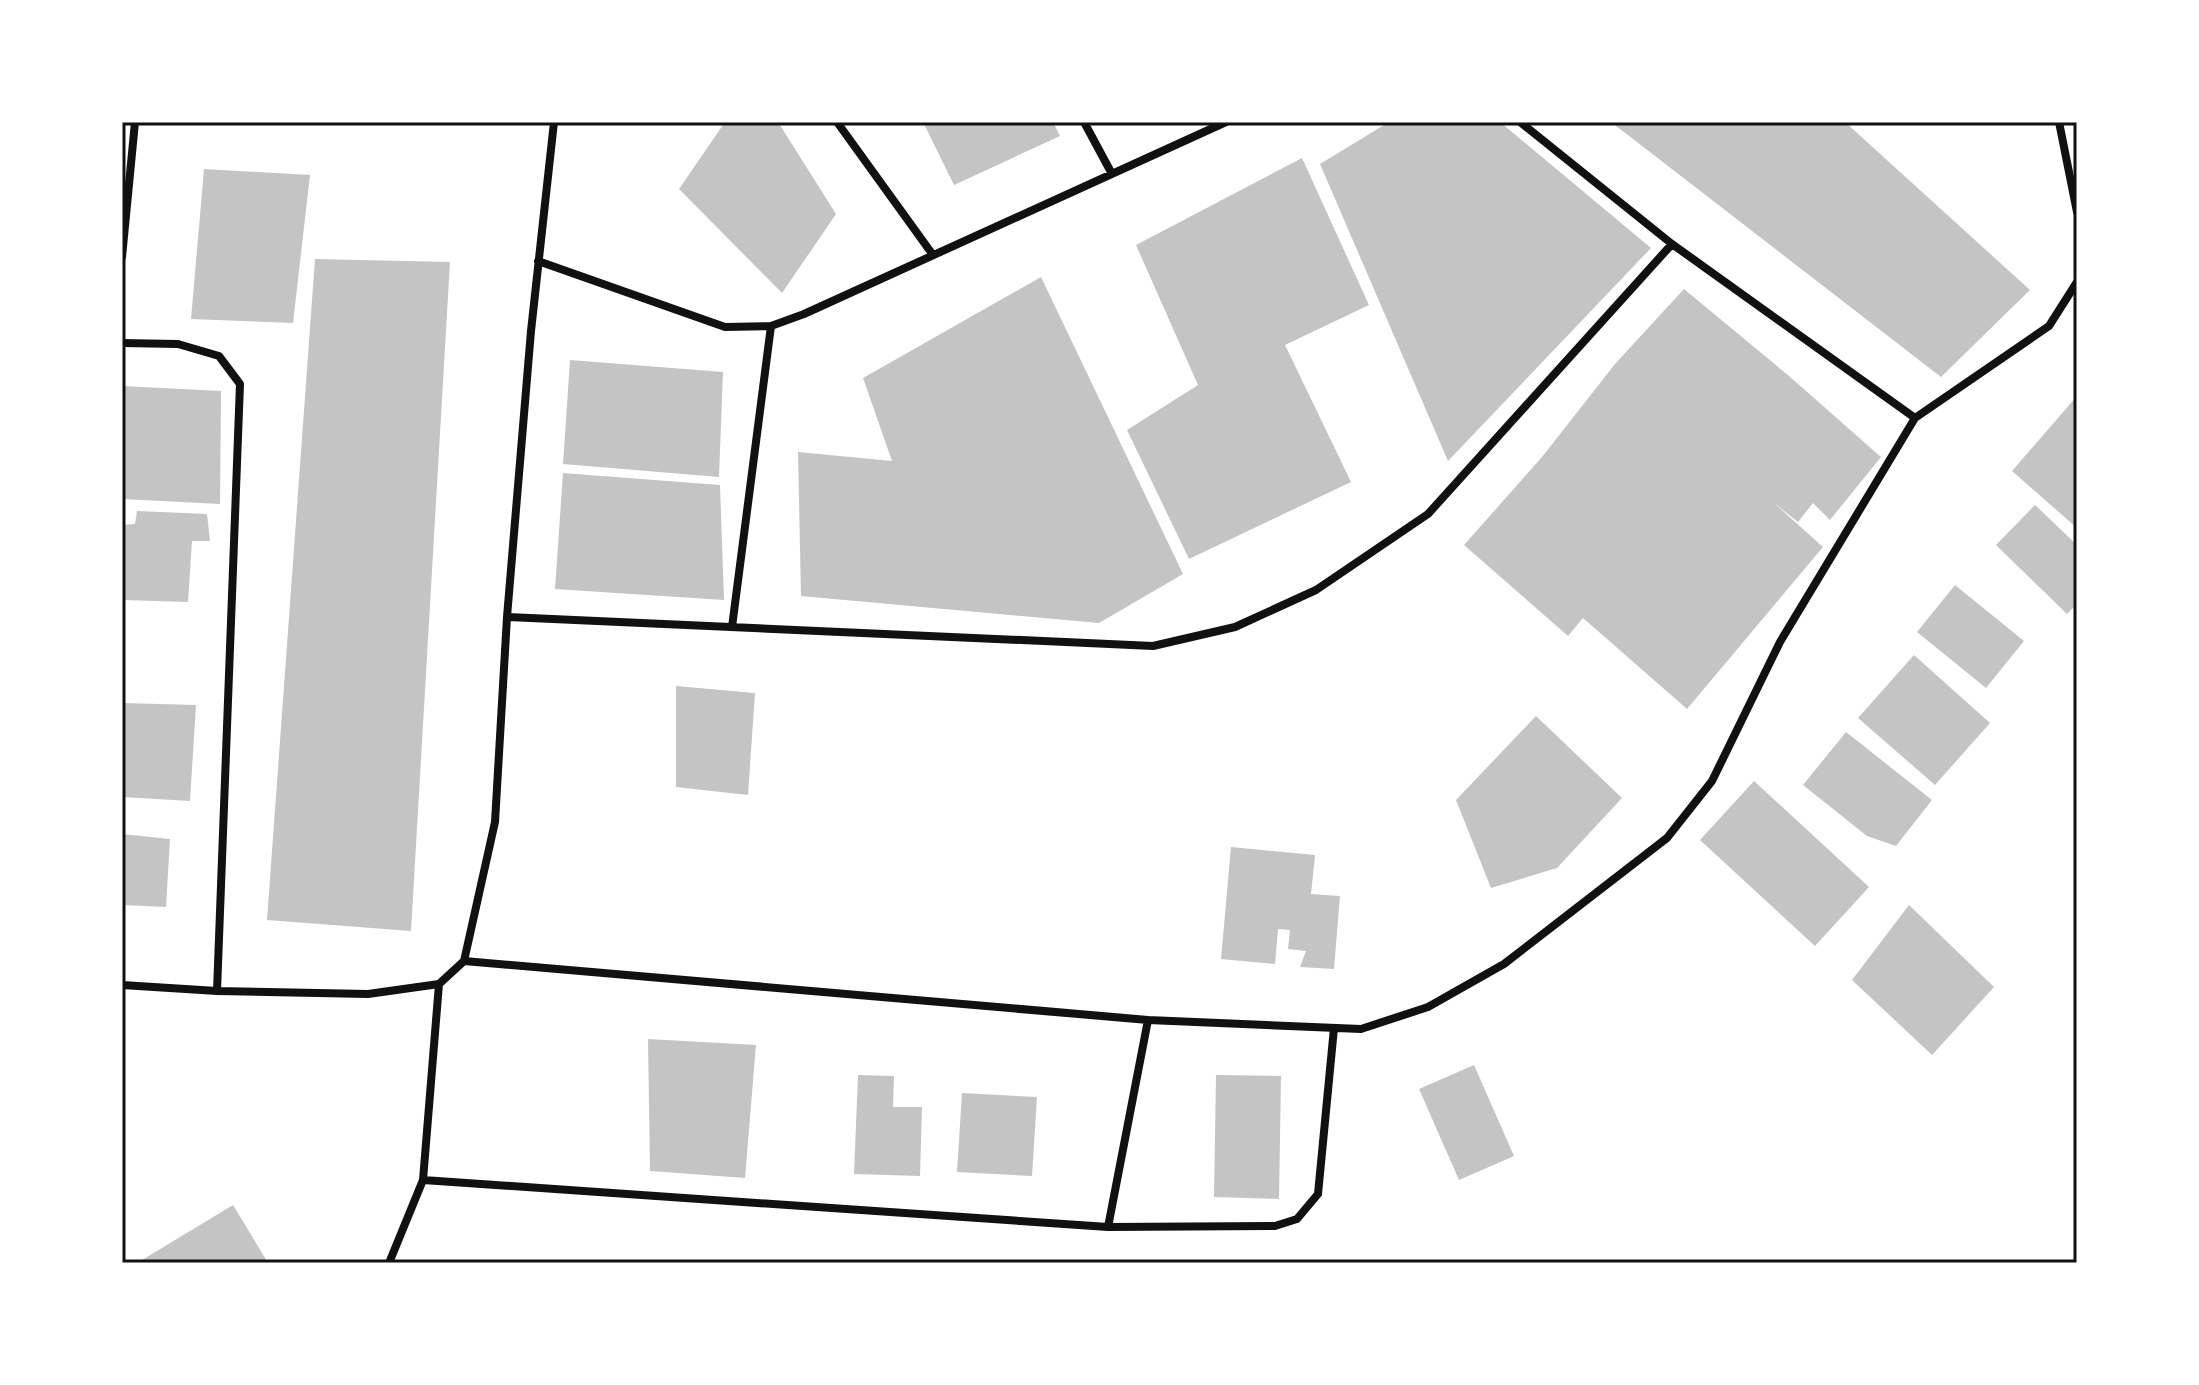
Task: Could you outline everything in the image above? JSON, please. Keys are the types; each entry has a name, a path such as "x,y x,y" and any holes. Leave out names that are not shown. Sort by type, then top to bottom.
{"street":[{"path":"122,257 135,122"},
{"path":"122,985 217,991 368,994 439,984 464,961 495,822 507,617 529,347 554,122"},
{"path":"837,122 933,255"},
{"path":"1084,122 1112,174"},
{"path":"538,261 725,327 771,326 804,314 1226,122"},
{"path":"1520,122 1672,244 1915,418"},
{"path":"2059,122 2077,212"},
{"path":"507,617 1153,646 1235,627 1316,590 1428,514 1672,244"},
{"path":"464,961 1148,1020 1361,1029 1428,1007 1504,964 1667,838 1712,781 1780,642 1915,418 2049,326 2077,282"},
{"path":"732,627 771,326"},
{"path":"122,343 178,344 219,356 240,384 217,991"},
{"path":"389,1263 423,1180 439,984"},
{"path":"1108,1227 1148,1020"},
{"path":"423,1180 1108,1227 1275,1226 1297,1219 1318,1194 1334,1028"}],"building":[{"path":"725,122 778,122 836,214 782,293 679,189"},
{"path":"923,122 1053,122 1060,136 954,185"},
{"path":"1389,122 1500,122 1651,248 1448,461 1320,164"},
{"path":"1611,122 1845,122 2030,290 1941,377"},
{"path":"1302,158 1369,305 1285,345 1351,482 1189,559 1127,430 1198,385 1136,245"},
{"path":"204,169 310,175 293,323 191,319"},
{"path":"315,259 450,262 411,931 267,920"},
{"path":"1041,277 1183,574 1099,623 801,596 798,452 892,461 863,378"},
{"path":"1684,289 1881,457 1830,520 1813,503 1798,522 1773,502 1823,547 1687,709 1583,618 1568,636 1464,545 1542,457 1615,364"},
{"path":"570,360 723,372 719,477 563,464"},
{"path":"122,386 221,391 220,504 122,499"},
{"path":"2077,396 2077,528 2012,471"},
{"path":"563,473 720,485 724,600 555,589"},
{"path":"2035,505 2077,545 2077,604 2067,614 1996,545"},
{"path":"137,511 207,514 210,541 192,541 188,602 122,600 122,525 135,524"},
{"path":"1955,585 2024,641 1986,688 1917,632"},
{"path":"1914,655 1990,723 1935,785 1858,718"},
{"path":"676,686 755,693 748,795 676,787"},
{"path":"122,703 196,705 190,801 122,797"},
{"path":"1536,716 1622,798 1557,868 1491,888 1456,800"},
{"path":"1846,732 1932,800 1896,846 1867,836 1803,785"},
{"path":"1754,781 1869,887 1815,946 1700,840"},
{"path":"122,834 170,839 166,907 122,905"},
{"path":"1231,847 1315,855 1311,894 1340,896 1334,969 1300,967 1306,951 1288,949 1290,930 1278,929 1275,964 1221,959"},
{"path":"1909,905 1994,987 1932,1055 1852,980"},
{"path":"648,1039 756,1045 745,1178 650,1171"},
{"path":"1474,1065 1514,1156 1459,1180 1419,1089"},
{"path":"858,1075 894,1076 893,1107 922,1107 920,1176 854,1174"},
{"path":"1216,1075 1281,1076 1279,1199 1214,1197"},
{"path":"962,1093 1037,1097 1032,1176 957,1172"},
{"path":"233,1205 268,1263 137,1263"}]}
